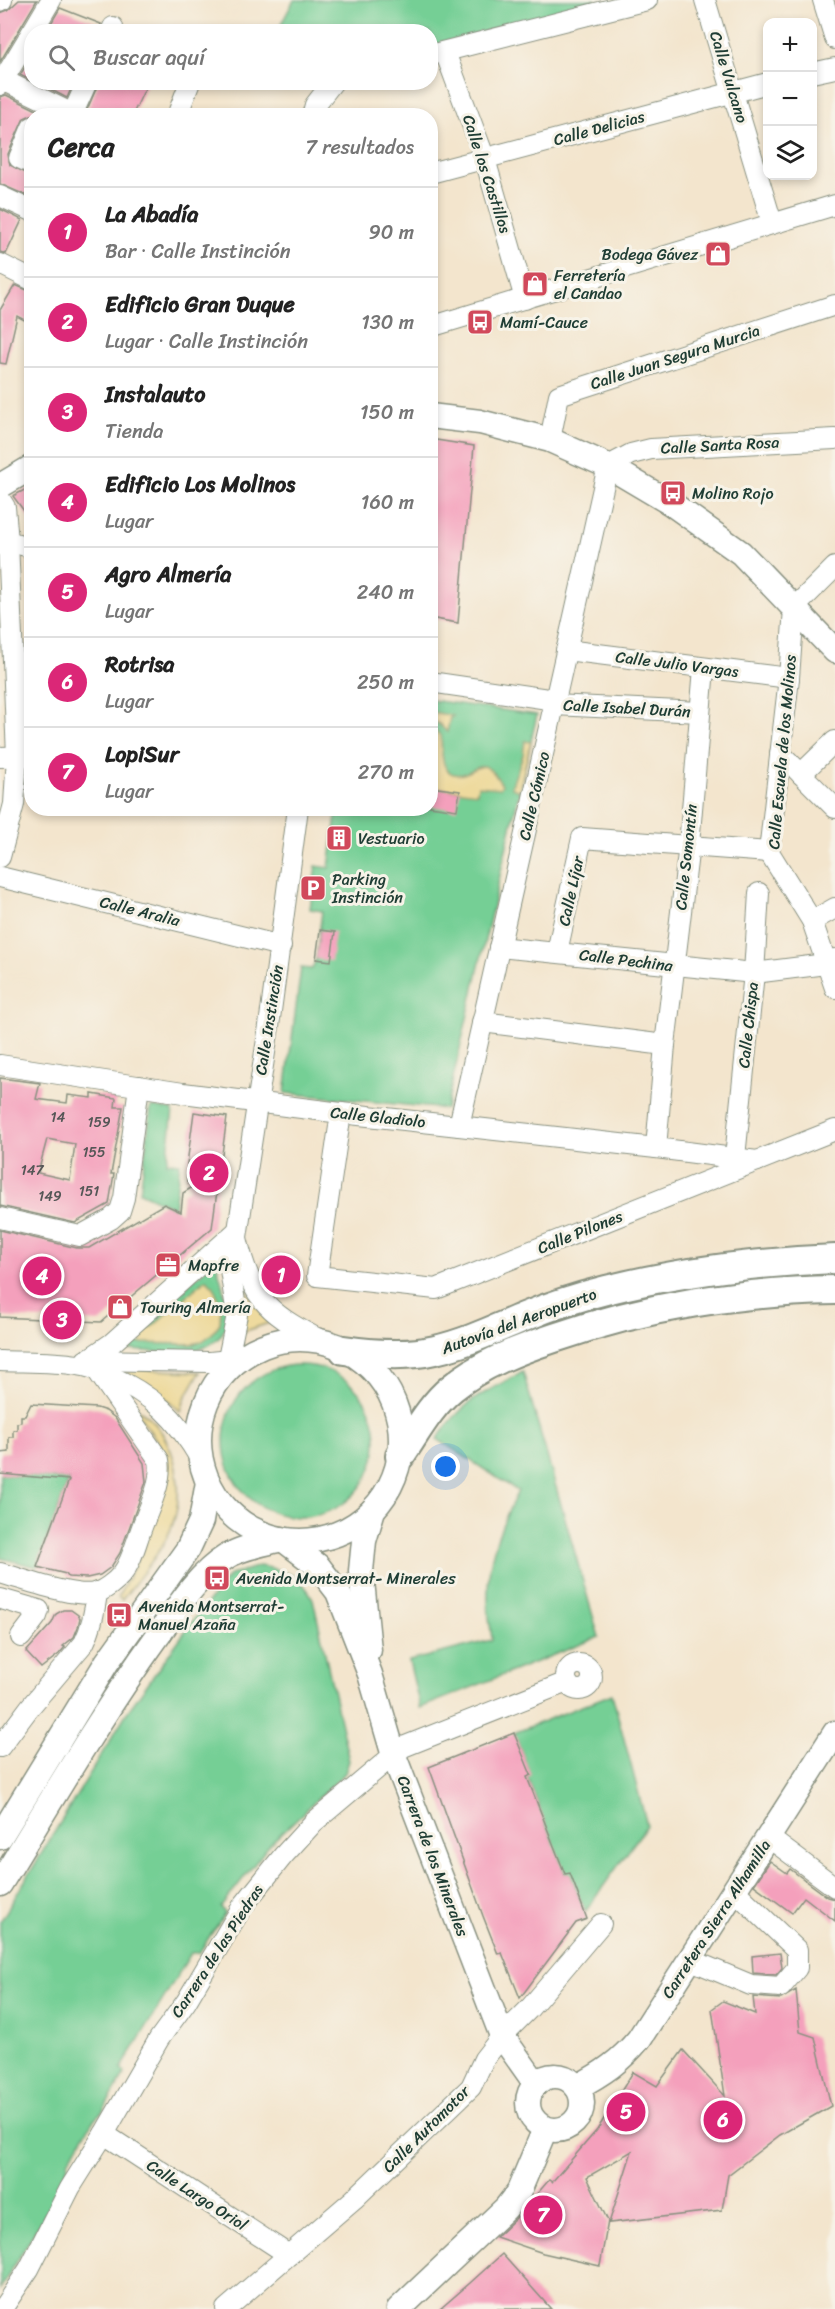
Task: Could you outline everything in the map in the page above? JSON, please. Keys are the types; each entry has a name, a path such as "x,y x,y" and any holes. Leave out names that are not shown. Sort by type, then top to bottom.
{"highway":[{"name":"Autovía del Aeropuerto","path":"336,1347 383,1353 434,1351 465,1342 541,1310 605,1290 705,1269 770,1261 835,1259"},
{"name":"Autovía del Aeropuerto","path":"400,1456 451,1388 489,1364 533,1345 609,1321 701,1300 773,1292 835,1290"}],"main road":[{"path":"438,417 480,422 550,440 608,466 672,504 732,546 835,651"},
{"path":"0,486 24,471"},
{"path":"0,1837 107,1662 188,1549 201,1521 204,1471 199,1438 201,1417 212,1390 231,1364 260,1348 286,1340 308,1340 336,1347 360,1359 374,1371 390,1394 397,1411 400,1456 388,1489 373,1510 356,1524 337,1534 306,1541 263,1534 238,1520 218,1499 204,1471"},
{"name":"Carrera de los Minerales","path":"370,1674 361,1572 364,1541 373,1510"},
{"path":"0,1884 118,1694 194,1589 208,1572 228,1556 249,1547 283,1539"},
{"name":"Carrera de los Minerales","path":"283,1539 318,1566 334,1585 370,1674 394,1755 502,2036 536,2084"},
{"name":"Carretera Sierra Alhamilla","path":"577,2087 610,2069 639,2039 768,1837 831,1748"},
{"path":"557,2076 571,2081 577,2087 582,2101 579,2116 568,2127 545,2129 538,2125 529,2113 528,2097 542,2079 557,2076"},
{"path":"399,2309 472,2240 519,2191 545,2129"}],"street":[{"path":"37,24 51,0"},
{"path":"438,53 647,0"},
{"name":"Calle Vulcano","path":"705,0 772,223"},
{"path":"823,0 835,39"},
{"path":"24,45 1,82 39,108"},
{"name":"Calle los Castillos","path":"438,53 485,159 525,299"},
{"path":"817,72 835,69"},
{"name":"Calle Delicias","path":"438,171 763,84"},
{"path":"77,108 84,90"},
{"path":"180,108 187,90"},
{"path":"315,108 328,90"},
{"path":"24,146 19,158 24,160"},
{"path":"0,196 24,207"},
{"path":"438,325 835,205"},
{"path":"0,264 24,276"},
{"name":"Calle Juan Segura Murcia","path":"550,440 559,395 835,305"},
{"name":"Calle Santa Rosa","path":"608,466 631,454 651,449 835,439"},
{"name":"Calle Cómico","path":"459,1126 608,466"},
{"path":"0,499 5,507 8,541 6,643 16,756 14,804 0,857"},
{"path":"8,541 24,546"},
{"path":"794,608 835,567"},
{"name":"Calle Escuela de los Molinos","path":"794,608 789,678 769,852 812,921 830,961 835,988"},
{"name":"Calle Julio Vargas","path":"566,650 789,678"},
{"name":"Calle Somontín","path":"656,1148 704,668"},
{"name":"Calle Isabel Durán","path":"438,683 555,702 700,712"},
{"path":"801,774 835,741"},
{"path":"780,753 835,808"},
{"name":"Calle Instinción","path":"231,1364 237,1315 229,1263 237,1234 297,816"},
{"name":"Calle Líjar","path":"558,952 582,838 769,852"},
{"name":"Calle Aralia","path":"0,877 280,946"},
{"name":"Calle Chispa","path":"735,1157 754,973 759,893"},
{"path":"812,921 835,908"},
{"name":"Calle Pechina","path":"499,947 754,973 830,961"},
{"path":"482,1022 665,1045"},
{"name":"Calle Gladiolo","path":"0,1065 256,1103 757,1161"},
{"path":"0,1218 80,1236 116,1216 124,1198 139,1086"},
{"name":"Calle Pilones","path":"341,1113 317,1276 436,1289 835,1130"},
{"path":"92,1365 112,1343 237,1234"},
{"name":"Calle Instinción","path":"237,1234 251,1282 265,1305 294,1327 336,1347"},
{"path":"0,1361 92,1365 231,1364"},
{"path":"92,1365 156,1402 178,1426 204,1471"},
{"path":"0,1573 77,1593 97,1593 121,1575 130,1561 160,1477 160,1466 158,1456 92,1365"},
{"path":"0,1747 84,1643 95,1611 97,1593"},
{"path":"1,1599 39,1610 21,1637"},
{"name":"Carrera de las Piedras","path":"2,2309 29,2269 70,2188 159,2039 186,2002 242,1907 283,1856 314,1822 403,1747 567,1682"},
{"path":"768,1837 832,1878"},
{"path":"691,1960 750,1985 781,1987 797,1968 797,1950 734,1890"},
{"name":"Calle Automotor","path":"226,2309 406,2150 471,2087 484,2059 502,2036 529,2009 601,1924"},
{"name":"Calle Largo Oriol","path":"104,2134 289,2255"}],"green space":[{"path":"294,0 596,0 438,47 438,24 281,24"},
{"path":"438,701 537,715 446,1109 285,1093 301,968 312,969 316,959 322,911 310,909 316,866 329,868 336,816 438,816"},
{"path":"151,1107 173,1110 167,1162 180,1163 174,1208 140,1192"},
{"path":"216,1260 225,1294 227,1314 224,1331 214,1342 200,1349 183,1352 115,1349","holes":["206,1279 215,1290 221,1308 220,1323 211,1335 195,1344 138,1343 138,1333 152,1327"]},
{"path":"300,1365 329,1370 354,1387 371,1412 376,1441 371,1470 354,1495 329,1512 300,1517 271,1512 246,1495 229,1470 224,1441 229,1412 246,1387 271,1370"},
{"path":"523,1372 599,1637 420,1708 409,1661 492,1640 488,1613 489,1573 495,1545 518,1491 437,1439 466,1406 485,1392"},
{"path":"0,1474 69,1480 37,1567 0,1558"},
{"path":"259,1566 291,1575 309,1591 313,1599 349,1761 345,1773 270,1844 221,1907 225,1913 199,1953 191,1953 121,2069 125,2072 123,2077 103,2111 95,2118 69,2159 64,2184 0,2289 0,1922 126,1714 194,1619 230,1575"},
{"path":"612,1694 647,1825 585,1912 570,1873 565,1874 527,1777 530,1774 514,1733"}],"sand":[{"path":"438,713 454,716 450,717 447,732 439,724"},
{"path":"438,733 441,736 443,762 450,772 463,774 485,766 494,773 502,785 500,788 478,786 477,793 438,788"},
{"path":"525,741 531,742 519,791 512,788 512,785 523,755"},
{"path":"238,1267 251,1297 272,1322 240,1333"},
{"path":"206,1279 214,1287 221,1308 220,1323 211,1335 201,1342 191,1344 138,1343 140,1332 152,1327"},
{"path":"112,1368 200,1372 184,1400 181,1412 149,1386"},
{"path":"134,1408 153,1421 169,1445 177,1472 178,1502 175,1518 162,1547 122,1600 118,1597 136,1563 167,1456"}],"building":[{"path":"19,0 37,0 0,62 0,13 8,10"},
{"path":"60,8 101,24 51,24"},
{"path":"52,90 70,90 67,98"},
{"path":"96,90 144,90 136,108 88,108"},
{"path":"6,95 33,108 24,108 24,118 8,154 10,165 24,172 24,194 0,184 0,97"},
{"path":"0,209 22,220 6,254 0,252"},
{"path":"15,285 24,289 24,320 17,316 6,364 0,363 0,310"},
{"path":"438,440 474,446 458,623 438,619"},
{"path":"24,490 24,511 13,496"},
{"path":"438,788 460,791 457,810 438,807"},
{"path":"320,930 335,932 331,961 316,959"},
{"path":"0,1078 40,1083 36,1099 67,1103 68,1095 92,1098 92,1094 116,1098 115,1107 123,1107 111,1174 114,1174 109,1204 75,1223 0,1206","holes":["47,1139 75,1144 70,1180 38,1173"]},
{"path":"194,1112 227,1117 212,1228 101,1322 0,1317 0,1230 77,1248 89,1248 164,1204 181,1212 183,1193 191,1188 187,1181 187,1164"},
{"path":"31,1404 97,1408 106,1411 115,1418 144,1463 146,1482 120,1553 111,1567 100,1575 87,1578 68,1577 66,1574 37,1567 69,1480 0,1474 0,1453 9,1452 9,1437 13,1437 13,1430 17,1430 17,1423 21,1422 21,1416 25,1416"},
{"path":"63,1610 71,1610 78,1615 80,1618 78,1627 74,1637 63,1646 65,1647 59,1654 41,1668 26,1652 52,1623 56,1614"},
{"path":"514,1733 531,1775 527,1777 565,1874 570,1873 587,1919 576,1923 520,1998 502,1953 498,1954 483,1916 429,1767"},
{"path":"770,1861 787,1873 790,1869 828,1897 835,1899 835,1921 804,1897 792,1913 754,1885"},
{"path":"780,1953 782,1968 776,1975 753,1973 752,1956"},
{"path":"796,1990 800,2032 815,2037 831,2106 780,2135 728,2175 722,2210 609,2223 632,2151 587,2177 608,2221 600,2266 543,2253 496,2237 549,2180 552,2182 597,2130 633,2072 657,2086 683,2050 725,2096 712,2009 723,2001 755,2014 753,1997 781,1999"},
{"path":"502,2254 551,2309 440,2309 470,2283"}],"place":[{"name":"Bodega Gávez","path":"718,254"},
{"name":"Ferretería el Candao","path":"535,284"},
{"name":"Mamí-Cauce","path":"480,322"},
{"name":"Molino Rojo","path":"673,493"},
{"name":"Vestuario","path":"339,838"},
{"name":"Parking Instinción","path":"313,888"},
{"name":"Edificio Gran Duque","path":"209,1173"},
{"name":"Mapfre","path":"168,1265"},
{"name":"La Abadía","path":"281,1275"},
{"name":"Edificio Los Molinos","path":"42,1276"},
{"name":"Touring Almería","path":"120,1307"},
{"name":"Instalauto","path":"62,1320"},
{"name":"Avenida Montserrat- Minerales","path":"217,1578"},
{"name":"Avenida Montserrat- Manuel Azaña","path":"119,1615"},
{"name":"Agro Almería","path":"626,2112"},
{"name":"Rotrisa","path":"723,2120"},
{"name":"LopiSur","path":"543,2215"}]}
